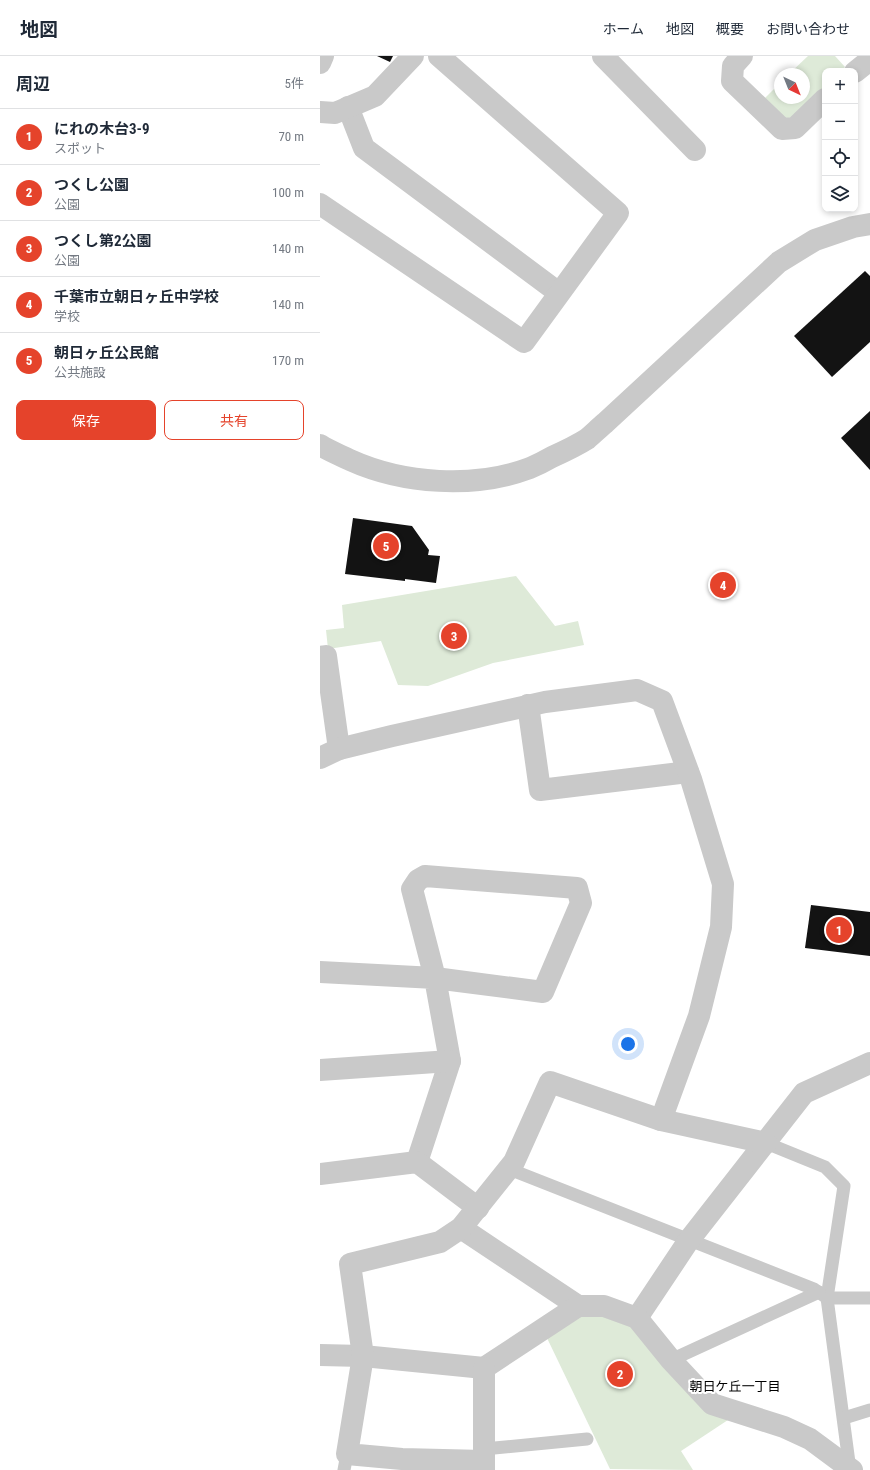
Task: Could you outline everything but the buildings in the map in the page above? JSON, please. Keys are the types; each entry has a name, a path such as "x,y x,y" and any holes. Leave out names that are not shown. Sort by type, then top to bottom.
{"street":[{"path":"320,63 323,56"},
{"path":"320,112 335,113 375,96 414,56"},
{"path":"320,204 524,342 618,213 438,56"},
{"path":"603,56 695,150"},
{"path":"742,56 733,66 732,81 782,129 795,128 822,102"},
{"path":"858,70 870,60"},
{"path":"348,107 364,148 559,293"},
{"path":"320,445 326,450 364,467 396,476 430,481 462,481 498,476 529,468 586,439 779,262 815,240 853,227 870,224"},
{"path":"320,657 326,656 330,753 528,705 637,690 662,701 688,772 723,884 720,927 699,1016 661,1120"},
{"path":"528,705 540,790 688,772"},
{"path":"320,972 435,978 543,992 581,903 577,888 424,876 418,880 412,889 435,978 450,1061 417,1162"},
{"path":"320,1070 450,1061"},
{"path":"637,1318 690,1240 804,1093 870,1063"},
{"path":"484,1368 484,1460 404,1465 345,1462 363,1356 350,1264 440,1242 461,1228 514,1162 550,1082 661,1120 766,1143"},
{"path":"320,1174 417,1162 478,1208"},
{"path":"461,1228 578,1306"},
{"path":"320,1355 363,1356 484,1368 578,1306 604,1306 637,1318 671,1360 712,1404 784,1427 810,1439 851,1470"}],"lane":[{"path":"766,1143 825,1167 844,1186 823,1295 844,1418 851,1470"},
{"path":"509,1169 814,1289 823,1295"},
{"path":"671,1360 823,1295 870,1298"},
{"path":"844,1418 870,1410"},
{"path":"484,1460 587,1440"}],"green space":[{"path":"808,56 835,56 845,67 822,68 822,89 810,101 810,68 795,68"},
{"path":"774,89 774,104 806,104 792,118 782,118 763,100"},
{"path":"516,576 555,626 578,621 584,645 493,663 428,686 398,685 381,641 328,649 326,630 344,628 342,605"},
{"path":"583,1314 609,1314 630,1323 734,1416 681,1451 693,1470 610,1469 547,1338"}],"place":[{"name":"朝日ヶ丘公民館","path":"386,546"},
{"name":"千葉市立朝日ヶ丘中学校","path":"723,585"},
{"name":"つくし第2公園","path":"454,636"},
{"name":"にれの木台3-9","path":"839,930"},
{"name":"つくし公園","path":"620,1374"}],"district":[{"name":"朝日ケ丘一丁目","path":"735,1386"}]}
